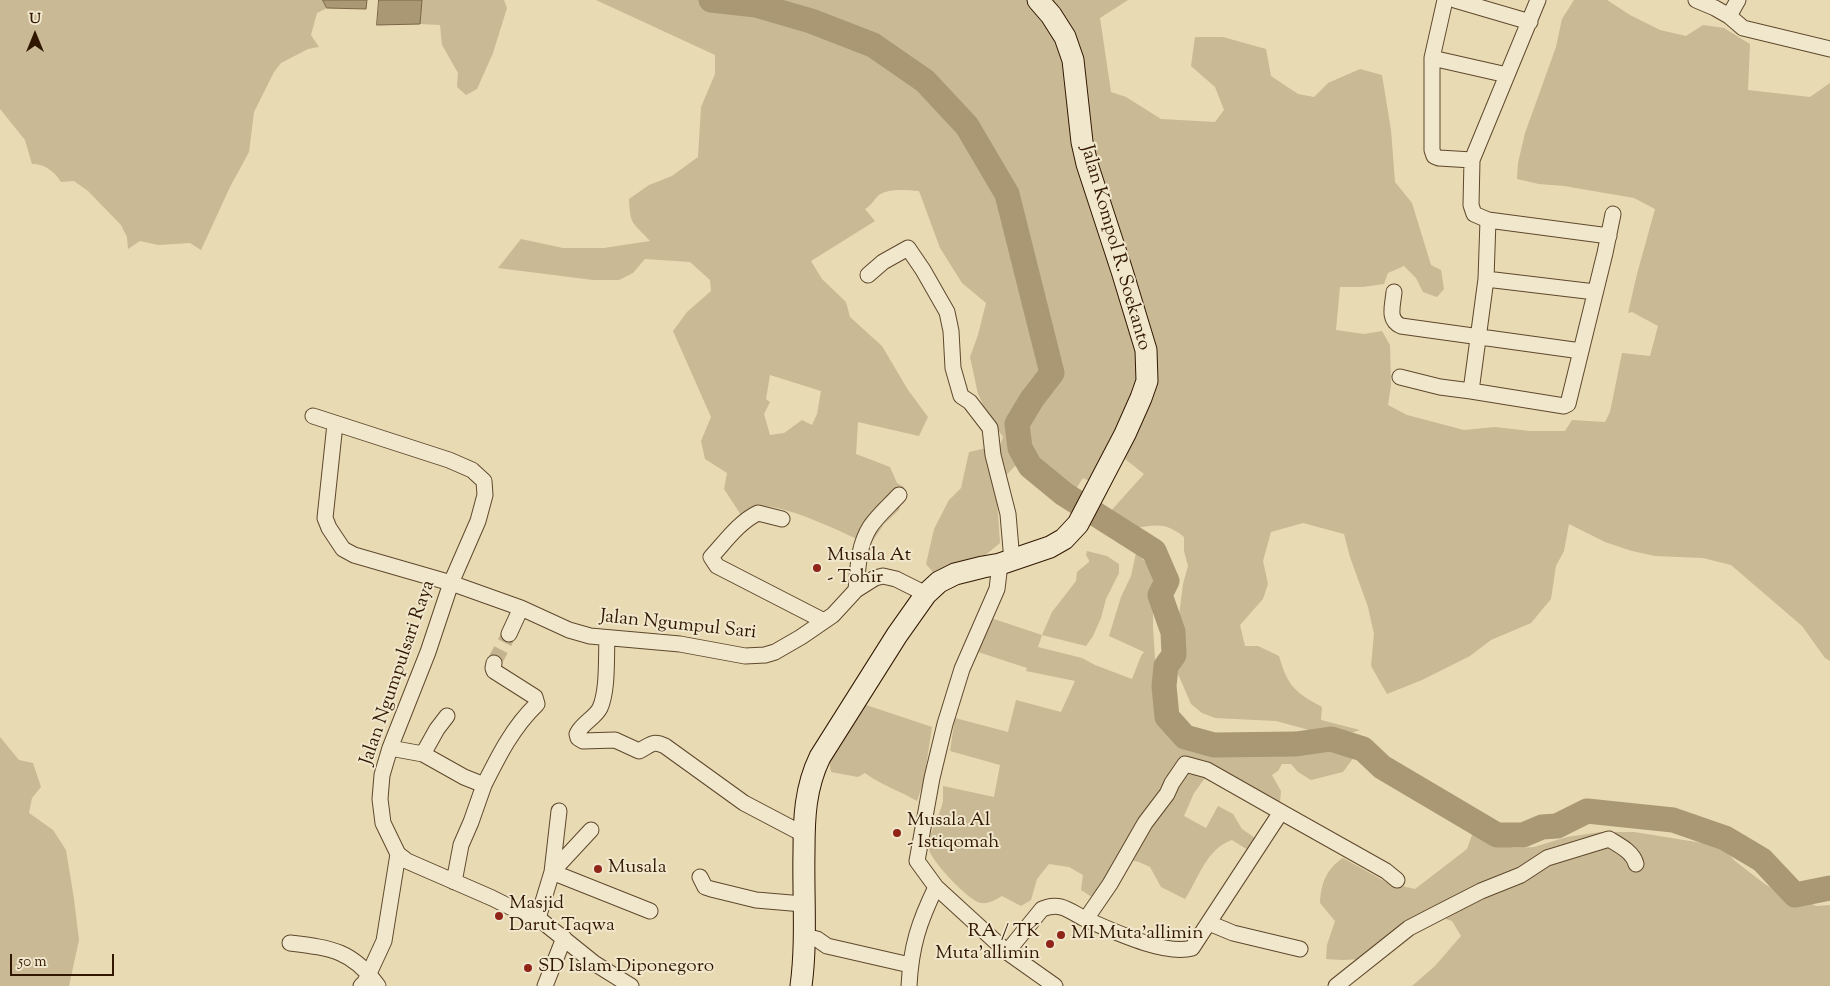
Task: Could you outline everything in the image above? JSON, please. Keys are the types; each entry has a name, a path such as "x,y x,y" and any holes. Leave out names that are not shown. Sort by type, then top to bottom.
{"main road":[{"name":"Jalan Kompol R. Soekanto","path":"801,986 804,936 803,834 808,792 813,771 820,757 877,666 926,594 940,582 955,574 1006,563 1034,554 1064,539 1078,524 1125,434 1147,380 1146,350 1087,164 1082,142 1073,60 1065,37 1051,15 1038,0"}],"street":[{"path":"1446,0 1432,58 1431,133 1434,156 1472,160"},
{"path":"1455,0 1530,22"},
{"path":"1538,0 1472,160 1472,205 1474,214 1488,220 1609,236"},
{"path":"1696,0 1729,16 1743,28 1830,49"},
{"path":"1729,16 1738,0"},
{"path":"1432,58 1507,75"},
{"path":"1400,377 1440,387 1564,406 1568,404 1613,214"},
{"path":"1471,391 1486,279 1488,220"},
{"path":"868,275 882,262 908,248 923,270 947,312 951,332 953,368 961,396 970,402 990,428 993,455 1008,514 1006,563 997,589 962,669 945,724 932,778 917,861 936,886 1006,952 1046,983"},
{"path":"1486,279 1595,292"},
{"path":"1394,292 1392,318 1397,325 1581,351"},
{"name":"Jalan Ngumpulsari Raya","path":"313,416 450,460 472,470 484,481 485,495 478,521 451,583 428,652 390,748 382,775 380,799 383,823 398,854"},
{"name":"Jalan Ngumpul Sari","path":"335,424 325,514 329,528 343,549 354,555 451,583 521,608 569,630 590,636 680,644 745,656 765,655 792,642 833,615 856,590 874,578 883,576 896,579 926,594"},
{"path":"856,590 858,558 870,527 899,495"},
{"path":"782,519 758,513 752,516 737,528 711,557 717,566 824,621"},
{"path":"509,634 521,608"},
{"path":"607,638 604,697 599,710 581,726 577,734 578,738 583,740 615,740 639,751 651,743 658,743 665,746 736,798 760,813 803,834"},
{"path":"454,882 461,844 484,785 497,758 521,719 536,704 535,697 494,671 492,668 494,663"},
{"path":"423,754 437,729 447,716"},
{"path":"390,748 423,754 464,777 484,785"},
{"path":"1086,919 1110,884 1145,823 1167,794 1185,764 1207,770 1386,871 1397,880"},
{"path":"538,918 552,872 559,811"},
{"path":"1006,952 1042,909 1050,906 1060,907 1145,943 1175,950 1192,948 1281,812"},
{"path":"552,872 590,830"},
{"path":"1336,986 1410,928 1481,891 1521,875 1541,864 1547,858 1609,839 1623,848 1635,860 1636,864"},
{"path":"398,854 407,862 522,914 538,918 594,962 631,986"},
{"path":"365,980 384,941 398,854"},
{"path":"552,872 650,911"},
{"path":"700,877 705,887 711,889 756,900 803,904"},
{"path":"909,986 910,965 918,926 936,886"},
{"path":"1209,923 1233,933 1300,949"},
{"path":"804,936 817,938 827,946 910,965"},
{"path":"545,986 564,938"},
{"path":"290,943 327,947 350,958 365,980 378,986"}],"shaded area":[{"path":"0,0 323,0 327,8 317,13 311,35 319,47 308,49 281,63 274,72 254,112 249,152 230,187 201,250 190,243 158,245 140,241 128,249 127,237 121,225 88,191 74,181 61,182 49,169 41,165 32,164 25,140 0,109"},
{"path":"323,0 367,0 366,9 327,8"},
{"path":"379,0 422,0 420,24 377,25"},
{"path":"422,0 504,0 507,8 493,53 477,89 466,95 457,87 458,73 442,45 440,25 420,24"},
{"path":"596,0 1128,0 1100,18 1111,92 1126,97 1161,119 1215,122 1224,110 1215,87 1191,66 1195,37 1223,37 1266,49 1271,76 1298,94 1314,97 1328,83 1360,69 1382,75 1391,130 1395,182 1412,203 1431,265 1441,270 1444,289 1437,297 1423,292 1416,278 1404,266 1388,273 1384,284 1363,287 1340,287 1336,330 1364,334 1382,331 1390,345 1391,385 1388,405 1407,415 1464,430 1495,427 1530,431 1565,431 1572,420 1605,422 1610,412 1622,353 1650,356 1658,326 1632,312 1628,313 1655,209 1634,198 1517,179 1518,163 1525,133 1556,47 1562,19 1574,0 1607,0 1630,15 1660,30 1686,36 1703,25 1724,28 1750,44 1748,90 1810,97 1830,83 1830,661 1825,658 1802,626 1731,565 1703,558 1655,556 1632,551 1605,542 1569,524 1564,551 1556,566 1551,599 1531,623 1491,640 1470,656 1422,680 1387,694 1371,666 1374,634 1368,607 1344,534 1303,523 1271,532 1263,561 1268,584 1263,599 1240,625 1245,646 1258,646 1279,656 1289,682 1294,688 1322,707 1321,720 1360,730 1345,735 1320,733 1276,721 1215,718 1202,713 1191,704 1178,674 1178,623 1183,584 1188,566 1184,551 1184,537 1164,526 1128,529 1110,512 1144,474 1120,455 1096,484 1083,478 1064,507 1041,485 1015,466 996,486 1000,543 983,557 937,577 926,564 934,529 949,500 961,488 969,452 1000,445 1003,437 987,413 978,394 970,357 986,303 962,283 940,248 919,191 893,190 879,195 865,209 875,221 811,261 822,279 846,302 850,317 882,346 908,390 928,417 919,436 858,422 856,454 890,467 897,483 904,487 899,510 884,524 870,545 812,519 779,509 755,508 743,518 724,489 727,473 705,459 701,441 711,417 673,331 687,312 711,291 710,280 690,262 645,259 633,273 619,280 593,280 498,268 521,239 563,248 604,248 650,241 632,219 629,199 649,185 672,176 698,157 701,107 715,74 715,55","holes":["770,375 821,391 817,414 812,425 802,420 784,433 770,435 764,414 770,402 766,399"]},
{"path":"1087,551 1107,556 1119,564 1119,573 1106,599 1101,618 1086,646 1042,635 1052,612 1076,581 1077,572 1089,562 1086,555"},
{"path":"1136,553 1153,569 1153,627 1156,675 1164,727 1173,735 1206,755 1254,754 1292,749 1323,749 1354,757 1343,772 1311,780 1298,772 1291,764 1282,764 1278,771 1272,775 1281,791 1280,803 1208,774 1194,793 1184,816 1206,828 1218,806 1233,814 1242,829 1255,838 1248,850 1232,840 1216,850 1209,857 1185,899 1161,887 1150,867 1139,862 1117,857 1107,883 1092,897 1081,890 1083,875 1069,867 1049,864 1037,879 1031,900 1021,906 1002,896 989,902 981,903 968,896 951,880 936,862 929,849 930,837 943,801 943,786 994,797 1000,765 950,751 955,718 1008,732 1016,700 1061,712 1075,681 1026,671 1027,668 975,651 991,618 1042,635 1038,647 1082,658 1132,679 1144,652 1109,636 1121,597 1131,576"},
{"path":"863,704 932,727 924,780 917,801 865,773 858,777 831,772 829,759"},
{"path":"0,737 19,760 33,763 41,787 32,798 29,813 53,830 66,850 79,940 69,986 0,986"},
{"path":"1474,829 1495,842 1514,848 1534,847 1567,837 1601,832 1634,832 1721,846 1735,861 1766,885 1816,906 1830,905 1830,986 1412,986 1435,966 1461,936 1452,921 1428,913 1363,959 1326,959 1327,945 1335,921 1320,903 1325,878 1337,862 1343,858 1388,883 1415,889 1467,849"}],"waterway":[{"path":"711,0 756,5 811,21 873,45 925,81 967,126 1007,194 1052,373 1032,399 1017,424 1020,448 1030,466 1064,494 1154,551 1167,581 1160,595 1173,632 1174,655 1166,666 1164,686 1167,717 1185,737 1214,745 1296,744 1331,739 1363,749 1382,767 1497,835 1523,835 1542,827 1557,826 1587,811 1673,820 1725,838 1762,860 1795,895 1830,888"}],"tunnel":[{"path":"494,663 509,634"}],"place":[{"name":"Musala At - Tohir","path":"817,568"},
{"name":"Musala Al - Istiqomah","path":"897,833"},
{"name":"Musala","path":"598,869"},
{"name":"Masjid Darut Taqwa","path":"499,916"},
{"name":"MI Muta'allimin","path":"1061,935"},
{"name":"RA / TK Muta'allimin","path":"1050,944"},
{"name":"SD Islam Diponegoro","path":"528,968"}]}
